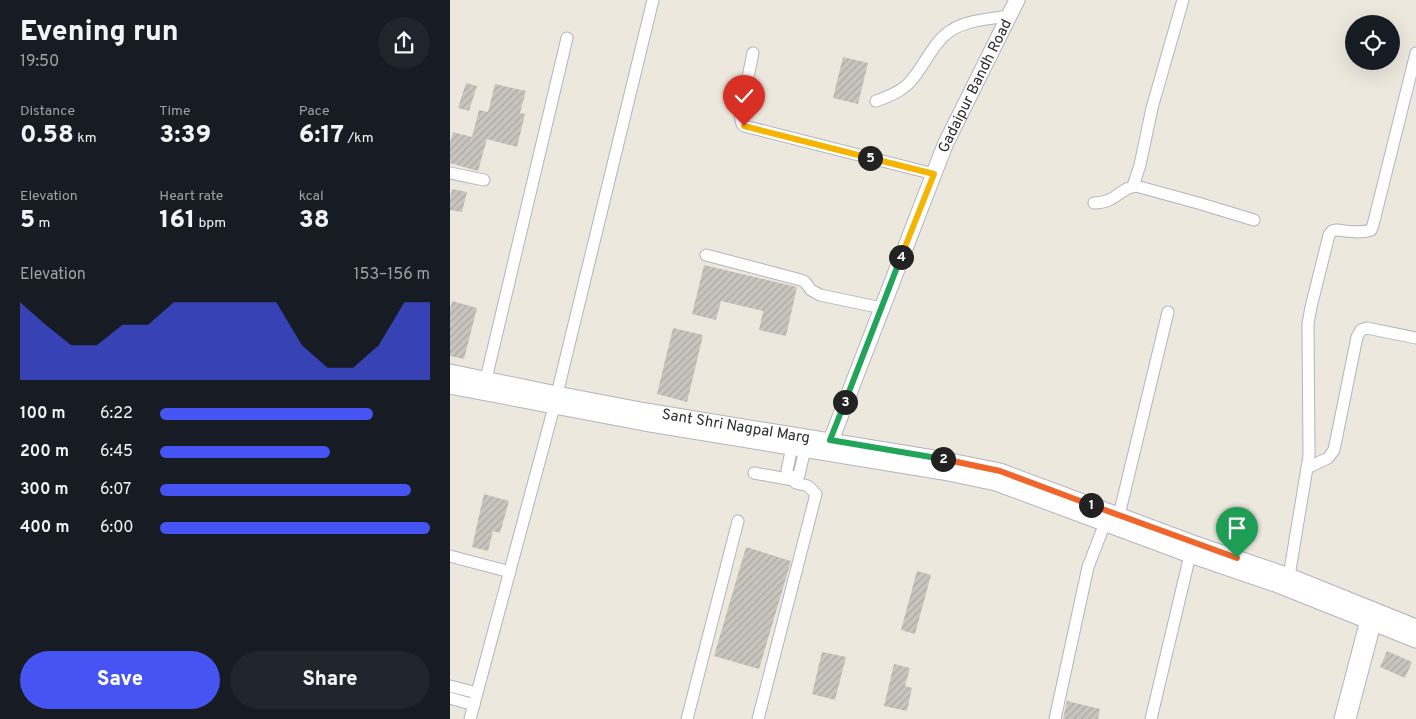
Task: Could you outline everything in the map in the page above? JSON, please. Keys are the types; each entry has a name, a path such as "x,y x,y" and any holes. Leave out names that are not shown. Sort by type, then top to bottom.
{"main road":[{"name":"Gadaipur Bandh Road","path":"828,446 945,145 1017,0"},
{"name":"Sant Shri Nagpal Marg","path":"450,372 486,379 556,401 654,425 799,448 828,446 946,460 987,468 1019,477 1289,576 1416,627"},
{"name":"Sant Shri Nagpal Marg","path":"450,386 646,411 828,446 977,479 1016,490 1190,555 1278,585 1416,640"}],"street":[{"path":"470,719 556,401 653,0"},
{"path":"1133,186 1140,165 1152,108 1183,0"},
{"path":"876,101 908,84 943,37 951,30 968,23 1009,16"},
{"path":"486,379 567,38"},
{"path":"753,53 740,115 744,126 934,174"},
{"path":"1289,576 1309,456 1308,324 1311,307 1329,235 1332,231 1365,232 1371,230 1416,53"},
{"path":"450,173 484,180"},
{"path":"1094,202 1101,203 1111,199 1133,186 1254,220"},
{"path":"706,255 801,280 811,290 820,295 882,308"},
{"path":"1119,515 1168,312"},
{"path":"1307,468 1328,458 1334,450 1357,337 1361,330 1367,328 1416,338"},
{"path":"793,479 799,475 800,471 799,448"},
{"path":"754,473 793,479 796,483 808,486 816,494 758,719"},
{"path":"687,719 738,521"},
{"path":"1055,719 1088,567 1105,523"},
{"path":"1151,719 1190,555"},
{"path":"450,556 510,572"},
{"path":"1340,719 1371,622"},
{"path":"1350,719 1371,622"},
{"path":"450,686 476,699"},
{"path":"450,698 476,699"}],"building":[{"path":"843,57 868,63 858,104 833,98"},
{"path":"466,83 477,86 469,111 458,108"},
{"path":"495,84 526,91 520,113 525,114 517,147 487,139 478,171 450,163 450,142 453,132 472,137 479,110 488,112"},
{"path":"452,189 467,192 462,212 450,210"},
{"path":"704,265 797,287 786,336 759,330 763,311 721,301 716,320 692,314"},
{"path":"452,301 477,308 464,359 450,356 450,309"},
{"path":"673,328 703,335 687,402 657,394"},
{"path":"484,494 509,501 500,533 493,531 488,551 472,547"},
{"path":"746,547 791,561 759,669 714,656"},
{"path":"917,571 931,575 915,634 901,630"},
{"path":"1387,651 1412,662 1405,678 1380,667"},
{"path":"822,652 846,657 835,700 812,694"},
{"path":"894,664 910,668 905,686 912,688 907,711 884,706"},
{"path":"1067,701 1100,709 1098,719 1063,719"}],"route":[{"path":"744,126 934,174 830,440 1000,471 1237,558"}]}
